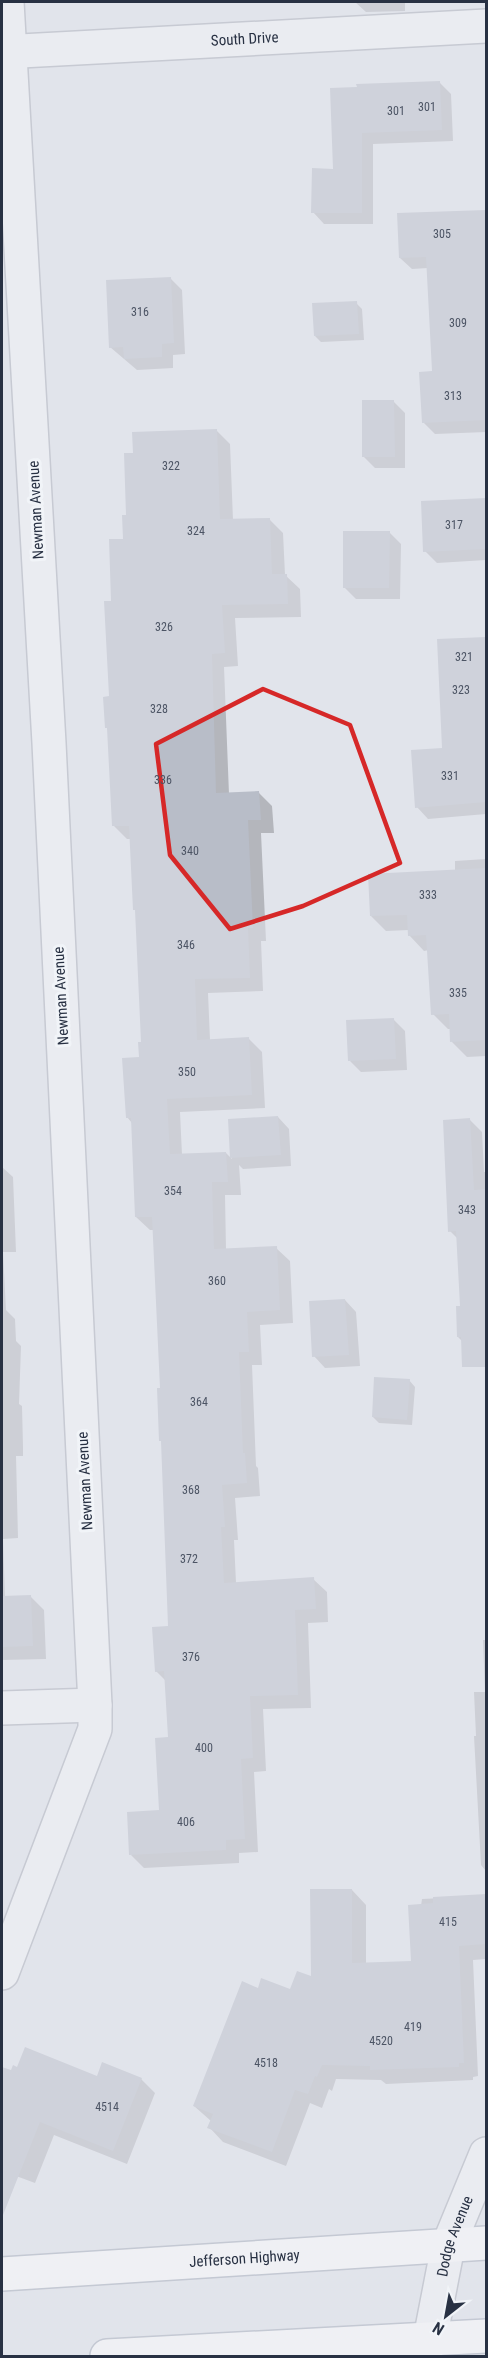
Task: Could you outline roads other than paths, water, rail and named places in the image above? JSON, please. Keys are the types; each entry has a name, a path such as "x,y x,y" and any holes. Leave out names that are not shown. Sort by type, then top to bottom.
{"main road":[{"name":"Jefferson Highway","path":"2,2274 486,2243"},
{"path":"106,2356 427,2348 486,2336"}],"street":[{"name":"Newman Avenue","path":"3,1966 95,1729 49,731 6,52 7,2"},
{"name":"South Drive","path":"6,52 486,26"},
{"path":"2,1708 95,1705"},
{"name":"Dodge Avenue","path":"427,2348 448,2246 486,2154"}]}
